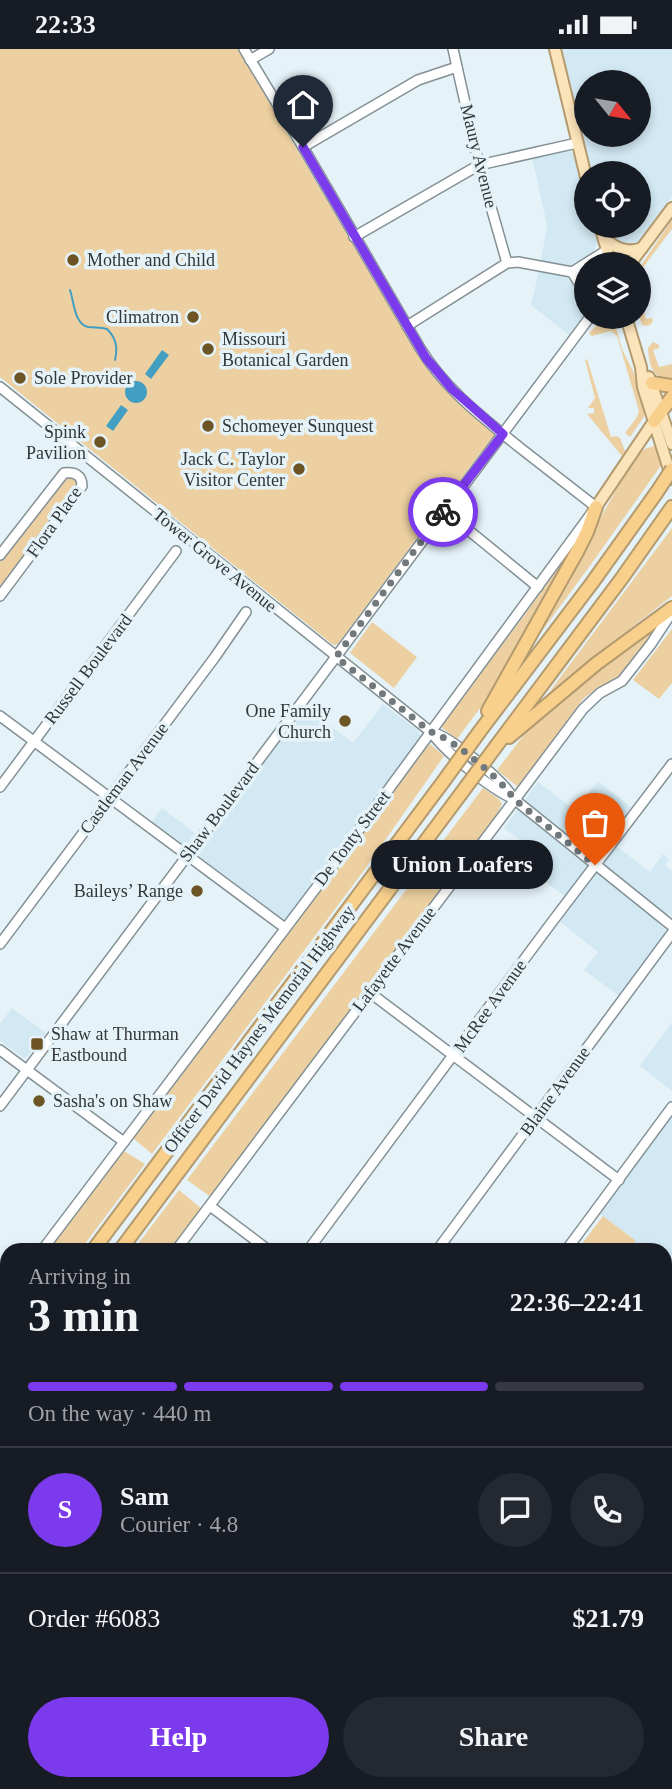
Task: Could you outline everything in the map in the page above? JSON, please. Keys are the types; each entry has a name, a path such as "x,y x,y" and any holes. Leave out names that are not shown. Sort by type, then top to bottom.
{"highway":[{"path":"652,383 672,387"},
{"path":"658,416 672,397"},
{"name":"Officer David Haynes Memorial Highway","path":"99,1243 592,583 672,469"},
{"path":"480,731 492,703 583,541 596,507"},
{"name":"Officer David Haynes Memorial Highway","path":"126,1243 668,512"},
{"path":"497,745 596,664 672,610"}],"main road":[{"path":"555,49 574,130"},
{"path":"639,252 672,208"},
{"path":"604,238 623,250 642,248"},
{"path":"604,238 607,250"},
{"path":"630,329 641,366 643,387 658,416"},
{"path":"641,366 652,383 667,444 672,480"},
{"name":"De Tonty Street","path":"596,507 658,416"},
{"path":"639,443 653,440 667,444 672,452"}],"street":[{"path":"244,49 426,358 442,379 503,434 596,507"},
{"path":"250,60 269,49"},
{"name":"Maury Avenue","path":"453,49 479,165 507,264"},
{"path":"303,147 418,80 457,67"},
{"path":"354,237 479,165 574,144"},
{"path":"407,326 507,264 518,263 572,272 607,250"},
{"name":"Shaw Boulevard","path":"0,1106 582,329"},
{"name":"Tower Grove Avenue","path":"0,387 431,732 447,751 499,792 514,799 672,926"},
{"name":"Flora Place","path":"0,555 64,473 76,473 82,480 82,486 0,596"},
{"name":"De Tonty Street","path":"48,1243 596,507"},
{"path":"444,511 538,587"},
{"name":"Russell Boulevard","path":"0,787 176,551"},
{"name":"Lafayette Avenue","path":"182,1243 583,709 600,693 622,681 651,644 672,610"},
{"name":"Castleman Avenue","path":"0,944 246,612"},
{"path":"0,716 285,928"},
{"name":"McRee Avenue","path":"313,1243 672,764"},
{"name":"Blaine Avenue","path":"442,1243 672,933"},
{"path":"369,992 619,1180"},
{"path":"0,1050 124,1142"},
{"path":"572,1243 672,1107"},
{"path":"210,1206 259,1243"}],"shaded area":[{"name":"Missouri Botanical Garden","path":"0,49 238,49 424,362 468,411 495,434 338,644 332,644 0,377"},
{"path":"562,49 672,49 672,197 651,225 651,161 589,161 586,147 651,147 651,70 574,70 574,99"},
{"path":"568,149 573,154 574,238 598,239 592,252 574,252 574,263 567,267 541,261 547,225 532,157"},
{"path":"672,220 672,229 651,257 650,252"},
{"path":"613,238 641,238 630,248"},
{"path":"539,271 565,276 574,286 574,328 569,335 531,305"},
{"path":"593,329 616,329 622,349 633,371 645,412 630,437 625,433 639,411 617,336 611,331 592,336 589,333"},
{"path":"653,342 659,345 659,348 653,350 659,367 672,364 672,380 660,377 653,370 648,348"},
{"path":"587,359 611,437 620,438 625,451 622,456 587,414 594,413 594,408 588,408 595,398 585,360"},
{"path":"656,446 662,464 534,642 532,640 629,467 643,450"},
{"path":"64,473 82,480 0,596 0,555"},
{"path":"672,528 672,596 608,646 546,701 544,699"},
{"path":"579,538 499,683 457,739 441,725"},
{"path":"372,622 417,657 394,688 350,653"},
{"path":"672,629 672,683 659,699 633,680"},
{"path":"655,630 620,676 583,699 518,787 497,770 533,723 589,677"},
{"path":"383,704 418,731 420,741 284,921 280,921 195,856 306,707 353,743"},
{"path":"430,744 444,756 365,869 152,1154 133,1138 419,755"},
{"path":"598,781 631,807 607,839 650,872 663,854 669,859 665,865 672,871 672,916 668,913 659,924 665,929 665,933 619,996 584,970 598,952 560,922 574,903 531,871 542,856 504,828 538,782 575,810"},
{"path":"483,788 502,804 497,814 211,1197 187,1180"},
{"path":"162,808 195,833 183,847 151,823"},
{"path":"12,1008 46,1033 24,1058 0,1041 0,1024"},
{"path":"672,1022 672,1091 640,1066"},
{"path":"672,1116 672,1243 633,1243 635,1240 599,1213"},
{"path":"124,1151 145,1164 86,1243 54,1243"},
{"path":"179,1190 202,1209 176,1243 139,1243"},
{"path":"603,1216 636,1241 634,1243 583,1243"}],"water":[{"path":"162,350 169,355 151,379 145,374"},
{"path":"136,381 144,384 147,392 144,400 136,403 128,400 125,392 128,384"},
{"path":"121,405 128,410 113,431 106,426"}],"waterway":[{"path":"70,290 75,312 83,325 107,329 114,339 115,360"}],"way so far":[{"path":"443,512 336,657 431,732 444,737 467,754 505,786 514,799 595,865"}],"place":[{"name":"Mother and Child","path":"73,260"},
{"name":"Climatron","path":"193,317"},
{"name":"Missouri Botanical Garden","path":"208,349"},
{"name":"Sole Provider","path":"20,378"},
{"name":"Schomeyer Sunquest","path":"208,426"},
{"name":"Spink Pavilion","path":"100,442"},
{"name":"Jack C. Taylor Visitor Center","path":"299,469"},
{"name":"One Family Church","path":"345,721"},
{"name":"Union Loafers","path":"595,865"},
{"name":"Baileys’ Range","path":"197,891"},
{"name":"Shaw at Thurman Eastbound","path":"37,1044"},
{"name":"Sasha's on Shaw","path":"39,1101"}],"route":[{"path":"303,147 426,358 452,389 503,434 443,512"}]}
